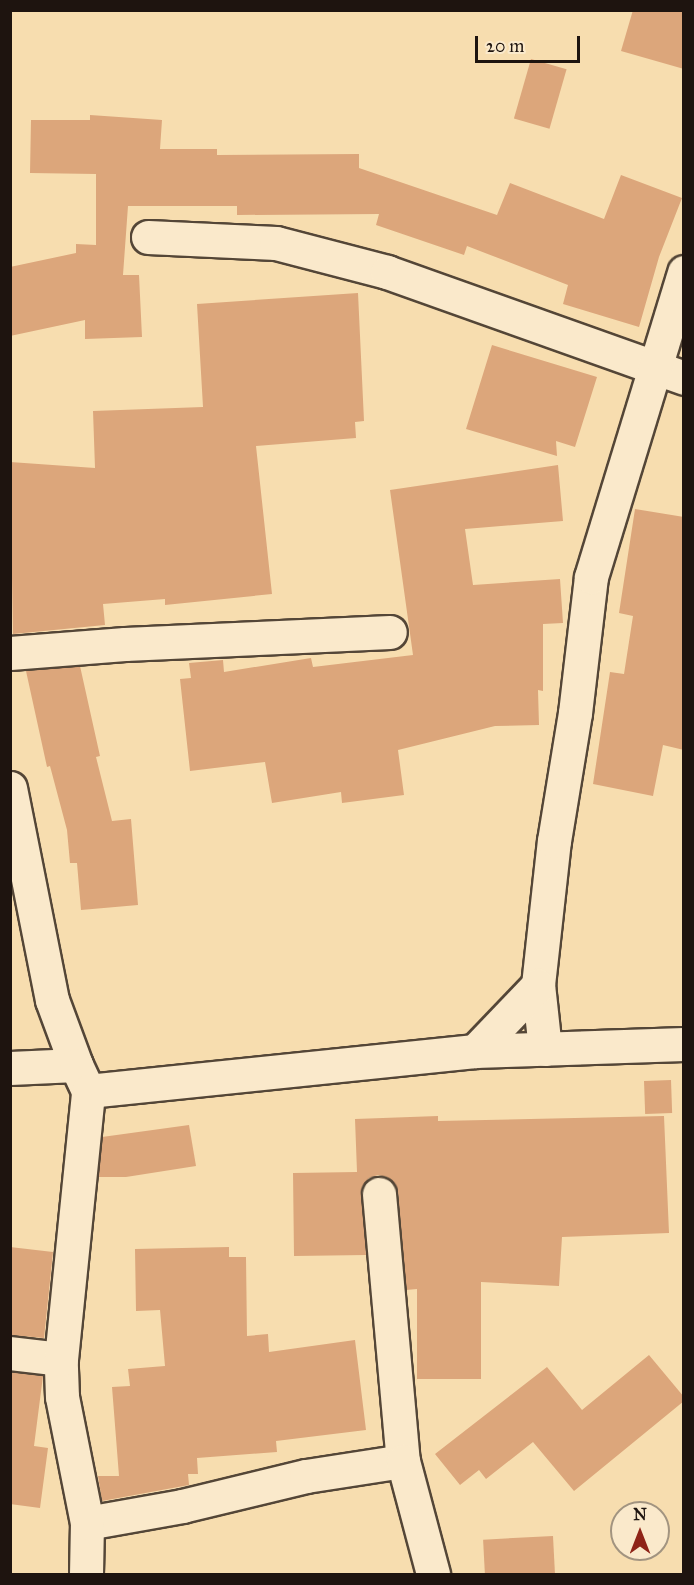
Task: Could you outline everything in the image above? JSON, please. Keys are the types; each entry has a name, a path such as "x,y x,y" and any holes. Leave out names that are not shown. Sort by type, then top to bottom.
{"street":[{"path":"148,237 276,243 387,272 684,378"},
{"path":"545,1048 538,985 554,841 575,713 591,577 652,367 684,272"},
{"path":"10,653 125,644 390,632"},
{"path":"10,788 52,1000 82,1078 61,1359 62,1397 87,1523 86,1575"},
{"path":"475,1051 538,985"},
{"path":"10,1068 82,1078 475,1051 684,1044"},
{"path":"379,1194 404,1461 433,1575"},
{"path":"10,1353 61,1359"},
{"path":"87,1523 182,1506 306,1476 404,1461"}],"building":[{"path":"633,10 684,10 684,69 621,51"},
{"path":"531,59 567,69 549,129 514,119"},
{"path":"90,115 162,120 160,149 217,149 217,155 359,154 359,168 497,215 510,183 604,219 621,175 682,198 659,257 639,327 563,304 568,285 467,246 464,255 376,225 379,214 237,215 237,206 128,206 123,275 139,275 142,337 85,339 85,320 10,336 10,267 76,253 76,244 96,245 96,174 30,173 31,120 90,120"},
{"path":"358,293 364,421 355,422 356,438 256,446 272,594 165,605 165,599 103,604 105,625 13,634 10,462 95,468 93,411 203,407 197,304"},
{"path":"492,345 597,377 575,447 556,441 557,456 466,429"},
{"path":"558,465 563,521 465,529 473,585 560,579 563,623 543,624 543,691 538,690 539,725 495,726 398,750 404,795 342,803 341,792 272,803 265,762 190,771 180,679 191,678 189,663 223,660 224,672 311,658 313,667 413,655 390,490"},
{"path":"635,509 684,517 684,750 663,745 653,796 593,784 610,672 624,674 633,616 619,613"},
{"path":"80,666 100,756 96,757 112,821 131,819 138,905 81,910 77,863 70,863 67,830 50,766 47,767 26,671"},
{"path":"671,1080 672,1113 645,1114 644,1081"},
{"path":"438,1116 438,1121 664,1116 669,1233 562,1237 559,1286 481,1282 481,1379 417,1379 417,1289 406,1290 398,1192 395,1184 387,1177 378,1175 369,1178 362,1187 366,1255 294,1256 293,1173 357,1172 355,1119"},
{"path":"189,1125 196,1166 126,1177 98,1177 102,1137"},
{"path":"10,1247 53,1252 44,1338 10,1335"},
{"path":"229,1247 229,1257 246,1257 247,1336 268,1334 269,1352 355,1340 366,1430 276,1441 277,1452 197,1458 198,1474 188,1474 189,1485 102,1501 98,1476 119,1476 112,1387 130,1386 128,1369 165,1366 160,1310 136,1311 135,1249"},
{"path":"649,1355 684,1397 684,1401 574,1491 533,1442 486,1479 479,1470 460,1485 435,1454 547,1367 582,1410"},
{"path":"10,1372 43,1376 34,1446 48,1448 40,1508 10,1504"},
{"path":"553,1536 555,1574 485,1574 483,1540"}]}
